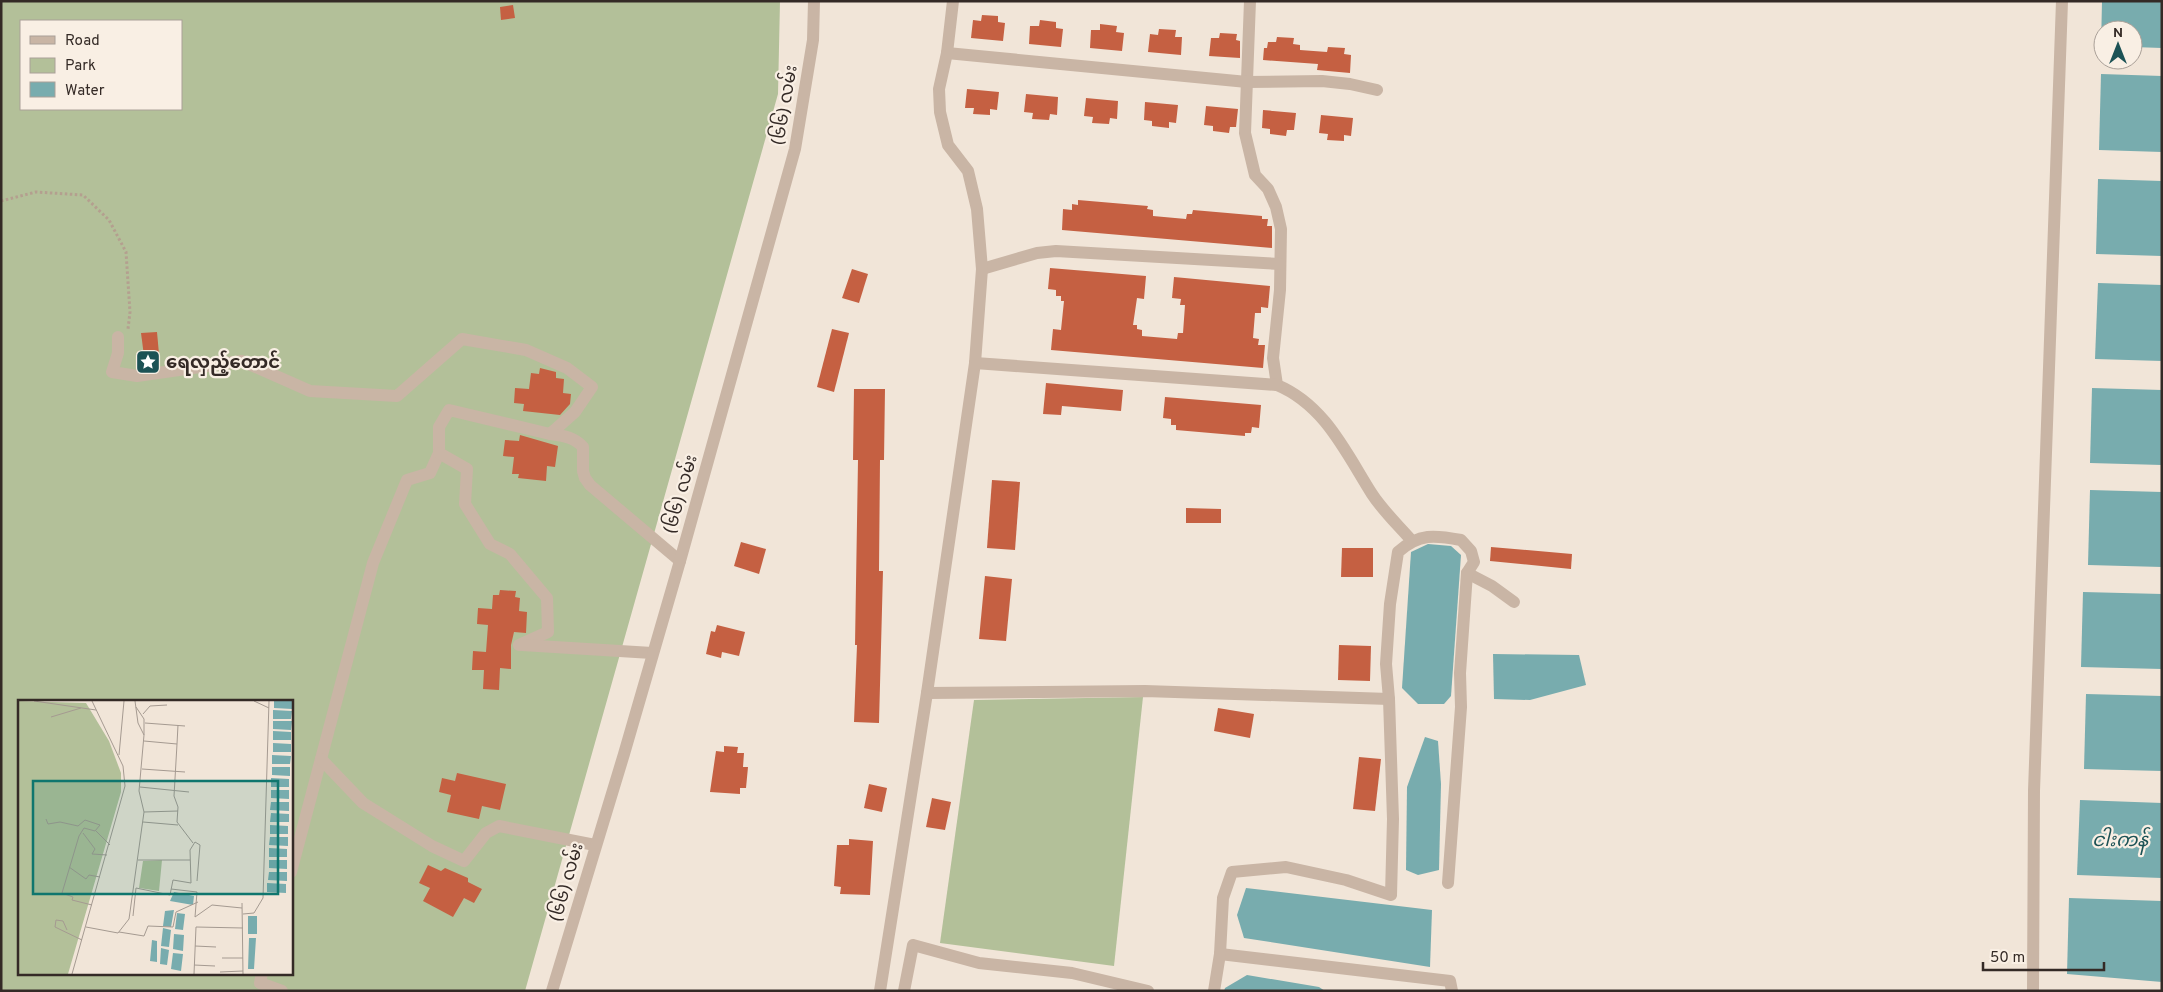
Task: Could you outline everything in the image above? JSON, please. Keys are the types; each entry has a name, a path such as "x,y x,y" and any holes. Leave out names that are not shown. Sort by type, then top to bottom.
{"street":[{"name":"(၆၆) လမ်း","path":"552,991 680,561 795,149 813,40 814,1"},
{"path":"880,991 928,693 975,363 982,269 977,209 968,171 948,145 940,112 939,89 947,53 953,1"},
{"path":"1250,1 1245,133 1255,174 1268,189 1276,207 1281,228 1280,290 1273,358 1278,384"},
{"path":"2033,991 2034,791 2062,1"},
{"path":"947,53 1247,82 1322,81 1378,90"},
{"path":"982,269 1037,253 1056,251 1280,264"},
{"path":"118,337 118,353 112,372 137,376 242,361 310,391 397,396 462,339 526,350 567,368 592,388 575,412 550,434"},
{"path":"975,363 1278,384 1287,388 1305,402 1337,434 1373,496 1412,541"},
{"path":"292,868 373,563 407,480 430,473 438,453 438,427 449,410 550,434 575,438 584,447 585,478 590,485 680,561"},
{"path":"438,453 467,469 465,504 490,544 510,554 547,598 548,632 519,645 652,653"},
{"path":"1214,991 1220,954 1223,898 1232,872 1286,867 1346,880 1391,895 1393,819 1386,664 1395,563 1398,552 1412,541 1428,536 1462,540 1470,551 1474,562 1467,573 1460,673 1461,707 1448,883"},
{"path":"1467,573 1492,586 1514,602"},
{"path":"928,693 1145,691 1389,698"},
{"path":"322,759 363,803 432,846 464,861 486,833 499,826 595,845"},
{"path":"904,991 913,945 979,963 1072,972 1148,991"},
{"path":"1220,954 1450,981 1452,991"},
{"path":"262,974 260,983 282,991"}],"path":[{"path":"1,201 36,192 83,195 109,220 126,252 130,312 128,330 118,337"}],"green space":[{"path":"1,1 780,1 778,94 525,991 1,991"},
{"path":"1143,697 1114,966 940,943 974,700"}],"water":[{"path":"2102,1 2162,1 2162,48 2143,47 2143,20 2102,20"},
{"path":"2101,74 2162,76 2162,152 2099,150"},
{"path":"2098,179 2162,181 2162,256 2096,254"},
{"path":"2098,283 2162,285 2162,361 2095,359"},
{"path":"2092,388 2162,390 2162,465 2090,463"},
{"path":"2090,490 2162,492 2162,567 2088,565"},
{"path":"1428,544 1451,546 1461,555 1451,696 1444,704 1418,704 1402,688 1411,552"},
{"path":"2083,592 2162,594 2162,669 2081,667"},
{"path":"1493,654 1579,655 1586,685 1530,700 1494,699"},
{"path":"2086,694 2162,696 2162,771 2084,769"},
{"path":"1425,737 1438,741 1441,784 1439,870 1418,875 1406,870 1407,787"},
{"name":"ငါးကန်","path":"2080,800 2162,803 2162,878 2077,875"},
{"path":"1246,888 1432,910 1430,967 1244,938 1237,915"},
{"name":"ငါးကန်","path":"2069,898 2162,901 2162,982 2067,974"},
{"path":"1247,975 1319,987 1325,991 1224,991 1225,988"}],"building":[{"path":"513,5 515,18 501,20 500,7"},
{"path":"982,15 998,16 998,22 1005,23 1003,41 971,38 973,20 981,21"},
{"path":"1040,20 1056,22 1056,28 1063,29 1061,47 1029,44 1030,26 1039,26"},
{"path":"1100,24 1117,26 1116,32 1124,33 1122,51 1090,48 1091,30 1100,30"},
{"path":"1159,29 1176,30 1175,37 1182,37 1181,55 1148,52 1150,34 1158,35"},
{"path":"1220,33 1237,34 1236,40 1240,41 1240,58 1209,56 1211,38 1219,38"},
{"path":"1277,37 1294,38 1293,44 1300,45 1300,50 1327,52 1328,47 1345,48 1344,54 1351,55 1350,73 1317,70 1318,64 1263,60 1264,48 1267,48 1268,42 1276,42"},
{"path":"967,89 999,92 997,110 990,109 990,115 973,114 974,108 965,108"},
{"path":"1026,94 1058,97 1057,115 1050,114 1049,120 1032,119 1033,113 1024,112"},
{"path":"1086,98 1118,101 1117,119 1110,118 1109,124 1092,123 1093,117 1084,116"},
{"path":"1145,102 1178,105 1176,123 1169,122 1169,128 1152,126 1152,121 1144,120"},
{"path":"1206,106 1238,109 1236,127 1230,127 1229,133 1213,131 1213,126 1204,125"},
{"path":"1263,110 1296,113 1294,130 1287,130 1286,136 1270,134 1270,129 1262,128"},
{"path":"1321,115 1353,118 1351,136 1344,135 1344,141 1327,140 1328,134 1319,133"},
{"path":"1078,200 1148,206 1147,209 1153,210 1153,216 1186,219 1187,214 1192,214 1193,210 1262,216 1262,219 1268,219 1267,226 1272,226 1272,248 1062,230 1063,209 1072,210 1072,204 1078,205"},
{"path":"1050,268 1146,276 1144,299 1137,298 1133,325 1137,325 1137,329 1142,330 1142,336 1177,339 1178,333 1183,333 1185,305 1180,305 1181,299 1172,298 1174,277 1270,286 1268,308 1261,307 1261,313 1255,313 1253,338 1259,339 1258,345 1265,345 1263,368 1051,350 1053,329 1061,330 1064,301 1061,301 1061,296 1056,296 1056,290 1048,289"},
{"path":"852,269 868,274 859,303 842,298"},
{"path":"832,329 849,333 834,392 817,387"},
{"path":"157,332 159,354 144,356 141,333"},
{"path":"540,368 556,372 556,378 564,379 563,393 571,394 570,404 560,415 523,411 524,404 514,403 515,388 529,389 531,373 539,374"},
{"path":"1046,383 1123,390 1121,411 1062,406 1061,415 1043,414"},
{"path":"854,389 885,389 884,460 880,460 879,571 883,571 879,723 854,722 857,645 855,645 858,460 853,460"},
{"path":"1165,397 1261,405 1259,428 1252,427 1251,433 1245,433 1245,436 1176,430 1176,425 1171,425 1171,419 1163,418"},
{"path":"520,435 558,446 555,467 547,466 546,481 518,478 519,474 512,474 514,457 503,456 505,440 519,441"},
{"path":"992,480 1020,482 1015,550 987,548"},
{"path":"1186,508 1221,509 1221,523 1186,523"},
{"path":"741,542 766,549 759,574 734,566"},
{"path":"1491,547 1572,554 1571,569 1490,561"},
{"path":"1342,548 1373,548 1373,577 1341,577"},
{"path":"985,576 1012,579 1006,641 979,639"},
{"path":"500,590 516,591 515,597 520,598 519,611 527,612 526,633 514,632 511,645 511,669 500,668 499,690 483,689 484,670 472,670 473,651 486,652 488,625 477,624 478,608 492,609 493,595 499,595"},
{"path":"717,625 745,632 739,656 722,652 721,658 706,654 711,631 715,632"},
{"path":"1339,645 1371,646 1370,681 1338,680"},
{"path":"1218,708 1254,714 1250,738 1214,731"},
{"path":"724,746 738,747 737,753 744,753 743,767 748,767 746,788 740,788 740,794 710,792 716,751 724,752"},
{"path":"1359,757 1381,759 1375,811 1353,809"},
{"path":"457,773 506,784 500,810 482,806 479,819 447,812 451,795 439,792 442,778 455,781"},
{"path":"869,784 887,788 882,812 864,808"},
{"path":"932,798 951,802 945,830 926,827"},
{"path":"849,839 873,841 870,895 840,894 841,887 834,886 837,845 849,845"},
{"path":"428,865 441,871 445,868 468,878 468,882 482,889 474,903 464,898 453,917 423,901 430,888 419,883"}],"place":[{"name":"ရေလှည့်တောင်","path":"148,362"}]}
